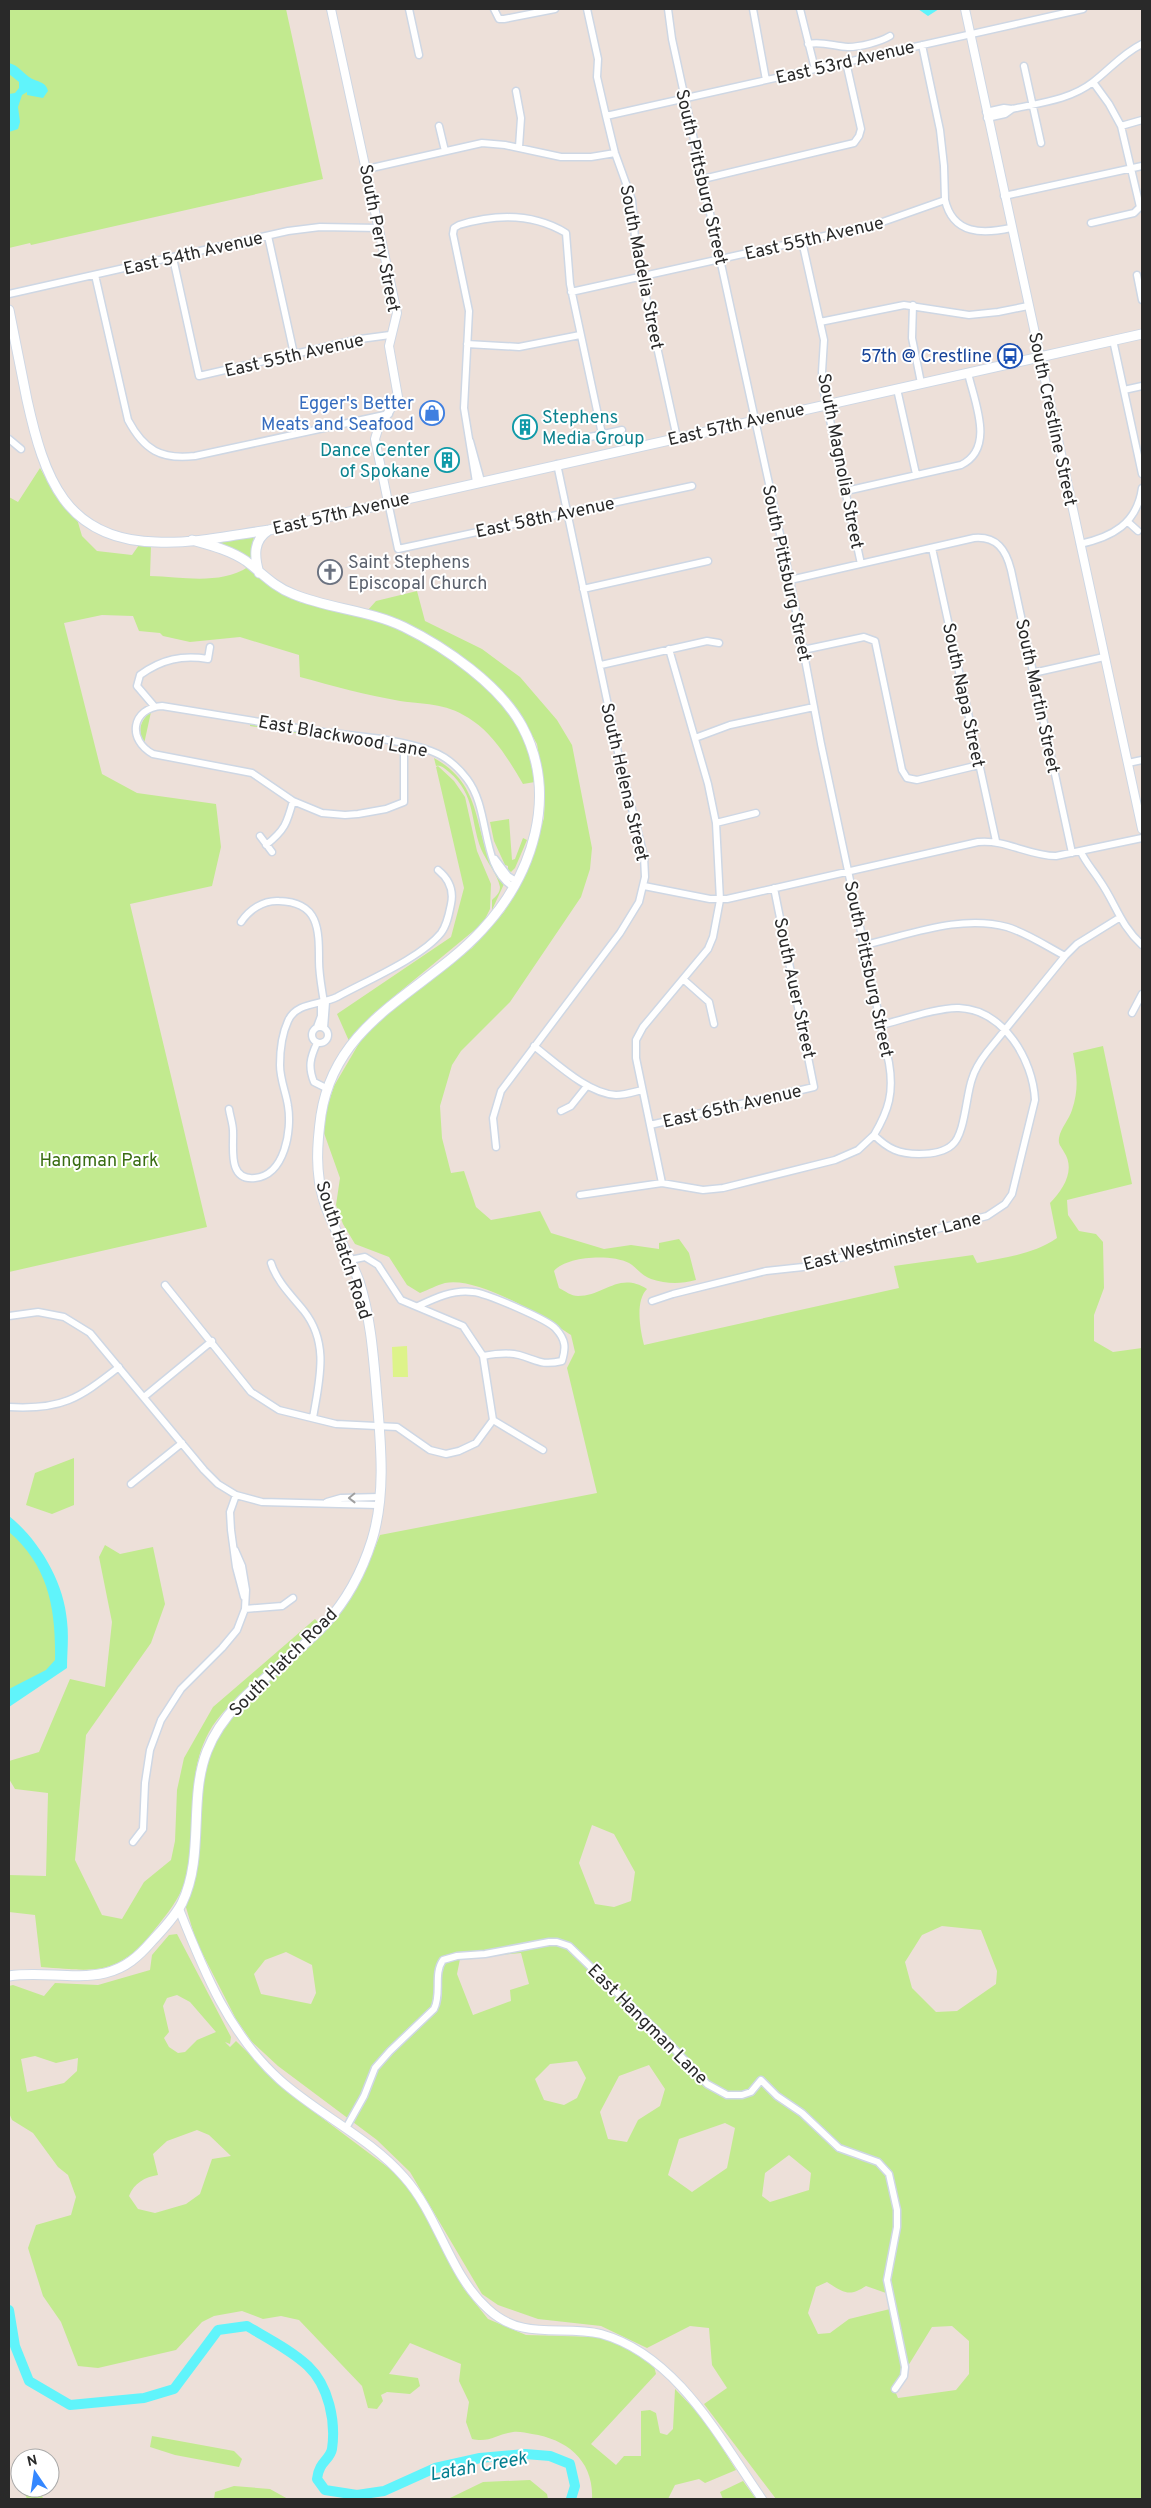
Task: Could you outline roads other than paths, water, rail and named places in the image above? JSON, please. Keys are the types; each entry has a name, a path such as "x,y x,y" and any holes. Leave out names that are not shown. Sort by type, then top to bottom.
{"main road":[{"name":"East 57th Avenue","path":"9,310 41,457 54,486 71,510 100,530 119,537 157,542 192,540 270,530 1142,334"},
{"path":"259,573 255,560 256,547 259,540 270,530"},
{"name":"South Hatch Road","path":"9,1976 39,1973 93,1975 121,1968 144,1951 179,1909 192,1873 198,1778 210,1744 234,1710 325,1624 348,1595 367,1556 373,1536 379,1501 380,1427 368,1319 358,1281 324,1202 320,1185 317,1145 326,1088 346,1052 368,1024 476,936 496,913 515,884 530,853 538,827 539,780 530,743 521,725 504,701 456,660 404,627 367,613 292,594 259,573 248,562 232,553 192,540"}],"street":[{"name":"South Perry Street","path":"332,9 397,318 390,335 389,346 399,394 377,432 375,442 398,549"},
{"path":"409,9 420,55"},
{"path":"494,9 499,19 511,19 554,9"},
{"name":"South Madelia Street","path":"587,9 598,59 597,73 606,116 615,153 632,200 635,246 677,438"},
{"name":"South Pittsburg Street","path":"580,1195 662,1183 703,1190 722,1188 835,1160 859,1149 874,1135 888,1111 892,1091 889,1063 814,707 790,580 684,98 672,40 668,9"},
{"path":"753,9 766,80"},
{"path":"800,9 813,69"},
{"name":"South Crestline Street","path":"966,9 1004,196 1142,829"},
{"name":"East 53rd Avenue","path":"606,116 1083,9"},
{"path":"808,44 823,42 851,47 890,36"},
{"path":"987,115 1004,108 1012,109 1033,105 1070,95 1093,82 1119,58 1142,44"},
{"path":"922,45 941,139 945,200 954,218 971,231 991,233 1011,228"},
{"path":"702,179 847,146 858,139 860,124 846,62"},
{"path":"1024,66 1041,143"},
{"path":"1091,223 1140,210 1121,126 1109,104 1093,82"},
{"path":"516,91 521,118 519,147"},
{"path":"1121,126 1142,120"},
{"path":"439,126 445,151"},
{"path":"367,169 482,143 519,147 561,156 591,157 615,153"},
{"path":"1004,196 1142,166"},
{"name":"East 55th Avenue","path":"571,292 720,260 886,221 945,200"},
{"path":"479,482 469,449 470,440 464,408 468,303 454,241 454,228 491,218 519,217 554,226 566,232 571,292 602,434"},
{"name":"East 54th Avenue","path":"9,294 304,228 379,228"},
{"path":"268,236 294,354"},
{"name":"South Magnolia Street","path":"802,241 824,345 823,384 861,564"},
{"name":"East 55th Avenue","path":"173,258 199,376 294,354 390,335"},
{"path":"95,275 128,420 136,435 154,451 166,456 195,456 389,414"},
{"path":"1137,275 1142,300"},
{"path":"913,305 912,338 921,383"},
{"path":"820,322 881,308 913,305 969,315 1028,306"},
{"path":"467,344 519,347 580,335"},
{"path":"1113,340 1140,456 1142,474"},
{"path":"846,491 961,465 977,451 981,432 968,373"},
{"path":"1124,390 1142,386"},
{"path":"897,388 916,474"},
{"path":"581,439 622,430"},
{"path":"9,439 21,449"},
{"name":"South Helena Street","path":"496,1146 493,1118 495,1106 511,1076 620,933 639,902 644,886 644,856 620,762 557,464"},
{"name":"East 58th Avenue","path":"398,549 567,511 692,486"},
{"path":"1080,544 1112,535 1128,522 1138,504 1142,488"},
{"path":"1128,522 1138,531"},
{"name":"South Martin Street","path":"932,548 980,538 997,543 1007,557 1072,854"},
{"path":"790,580 932,548"},
{"name":"South Napa Street","path":"932,548 996,841"},
{"path":"583,589 708,561"},
{"path":"803,650 864,637 872,639 878,648 902,770 907,778 917,780 979,765"},
{"path":"601,665 707,641 719,643"},
{"path":"210,647 208,659 193,657 171,658 140,674 137,686 154,706 143,713 137,723 138,741 146,750 174,759 252,773 293,801 322,813 346,815 386,809 402,803 406,795 404,744"},
{"path":"662,1183 642,1090 636,1048 638,1036 711,943 720,900 716,823 708,784 669,650"},
{"path":"1033,673 1104,657"},
{"name":"East Blackwood Lane","path":"154,706 404,744 434,752 455,766 466,778 479,799 486,839 495,859 515,884"},
{"path":"695,738 730,725 814,707"},
{"path":"1128,764 1142,760"},
{"path":"266,845 282,832 287,824 293,801"},
{"path":"716,823 756,814"},
{"path":"260,836 272,852"},
{"path":"644,886 720,900 971,843 996,841 1043,855 1072,854 1142,838"},
{"path":"1081,852 1086,863 1100,881 1119,918 1130,934 1142,945"},
{"path":"229,1109 233,1129 232,1160 236,1169 252,1179 269,1173 277,1165 288,1138 288,1106 280,1067 280,1049 288,1021 293,1013 303,1007 324,1003 422,949 442,931 449,915 452,900 447,878 438,870"},
{"name":"South Auer Street","path":"774,888 814,1087"},
{"path":"240,922 249,910 276,901 291,902 302,906 312,916 319,929 320,982 327,1013 321,1028 311,1035 316,1043"},
{"path":"874,1135 887,1147 900,1153 940,1152 954,1145 960,1134 971,1080 976,1066 1065,956 1099,929 1119,918"},
{"path":"864,945 955,924 985,923 1019,931 1065,956"},
{"path":"683,979 709,1002 714,1024"},
{"path":"1132,1013 1142,994"},
{"path":"881,1025 957,1007 976,1011 1005,1030"},
{"path":"316,1043 322,1043 327,1039 328,1034 321,1028"},
{"name":"East Westminster Lane","path":"652,1301 766,1271 803,1268 844,1257 902,1238 987,1216 1005,1204 1017,1182 1035,1100 1034,1087 1027,1066 1015,1042 1005,1030"},
{"path":"316,1043 310,1058 310,1072 314,1082 326,1088"},
{"path":"534,1046 587,1086 603,1093 616,1095 642,1090"},
{"path":"561,1111 571,1106 587,1086"},
{"name":"East 65th Avenue","path":"650,1125 814,1087"},
{"path":"165,1285 212,1341 251,1392 279,1410 336,1424 397,1427 430,1450 446,1454 459,1451 476,1443 493,1420 482,1356 463,1326 402,1300 378,1265 365,1257 350,1260"},
{"path":"271,1263 274,1275 307,1316 318,1336 322,1365 313,1418"},
{"path":"418,1306 457,1292 472,1292 486,1295 555,1328 564,1340 566,1349 562,1360 547,1364 518,1355 493,1354 482,1356"},
{"path":"9,1316 38,1312 64,1317 90,1333 218,1484 236,1495 262,1502 326,1502 341,1498 379,1501"},
{"path":"144,1397 212,1341"},
{"path":"9,1407 35,1408 60,1404 85,1393 119,1367"},
{"path":"493,1420 543,1450"},
{"path":"131,1484 182,1443"},
{"path":"134,1842 143,1829 145,1783 150,1750 161,1720 181,1689 222,1648 237,1630 245,1609 236,1566 230,1512 236,1495"},
{"path":"245,1609 282,1606 293,1598"},
{"path":"179,1909 207,1976 238,2033 282,2081 346,2128 405,2177 424,2206 467,2283 488,2310 514,2325 544,2332 599,2334 627,2344 654,2361 679,2385 696,2406 762,2499"},
{"name":"East Hangman Lane","path":"346,2128 364,2096 375,2068 434,2009 438,2000 439,1968 443,1960 457,1956 485,1954 549,1942 569,1946 664,2037 707,2084 727,2095 742,2095 751,2092 761,2080 777,2096 802,2113 839,2148 873,2160 886,2168 892,2183 897,2210 897,2227 887,2280 905,2367 904,2376 895,2389"}],"water":[{"path":"918,9 939,9 928,16"},
{"path":"9,63 18,67 29,77 43,83 48,91 43,98 27,95 27,92 22,95 18,107 20,122 18,129 9,132 9,94 15,93 19,88 19,82 9,74"},
{"path":"9,1516 40,1549 55,1577 65,1606 68,1639 67,1668 9,1707 9,1689 46,1670 55,1660 55,1642 54,1624 47,1590 33,1559 23,1545 9,1532"}],"waterway":[{"name":"Latah Creek","path":"9,2310 15,2346 29,2381 70,2405 144,2398 174,2389 218,2330 247,2326 279,2344 308,2366 315,2374 326,2394 332,2416 332,2449 322,2464 317,2479 325,2490 357,2495 384,2491 435,2468 480,2458 525,2454 550,2456 570,2464 575,2486 571,2499"}],"place":[{"name":"57th @ Crestline","path":"1010,356"},
{"name":"Egger's Better Meats and Seafood","path":"432,413"},
{"name":"Stephens Media Group","path":"525,427"},
{"name":"Dance Center of Spokane","path":"447,460"},
{"name":"Saint Stephens Episcopal Church","path":"330,572"}],"park label":[{"name":"Hangman Park","path":"99,1160"}]}
